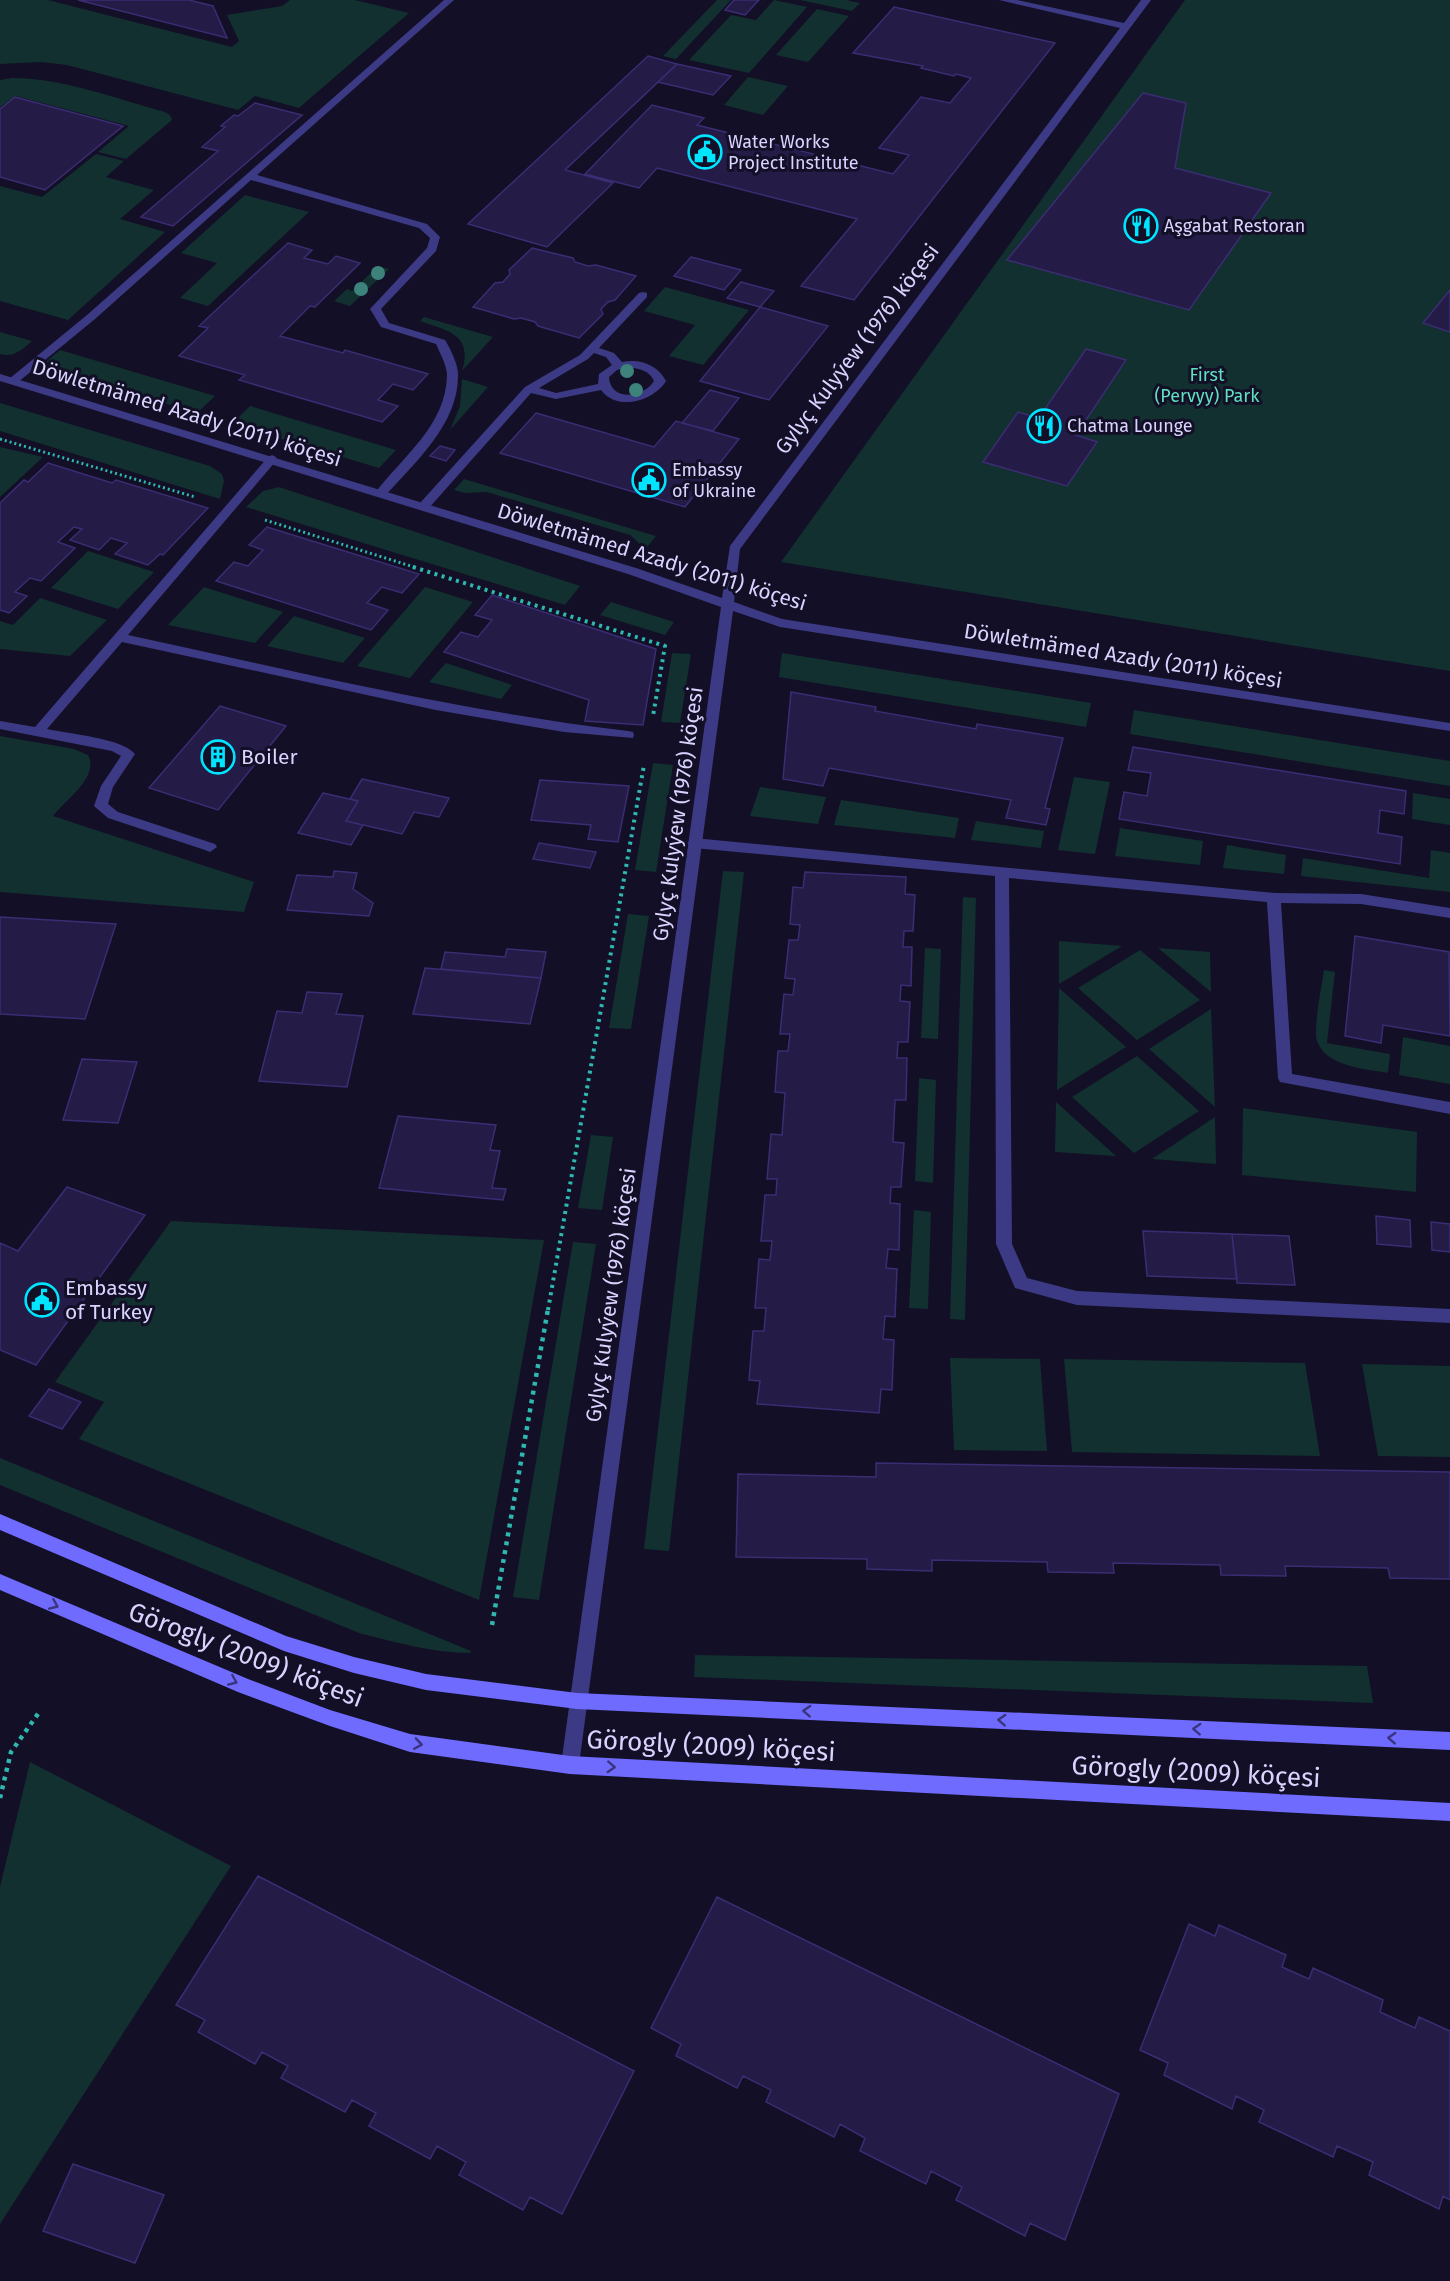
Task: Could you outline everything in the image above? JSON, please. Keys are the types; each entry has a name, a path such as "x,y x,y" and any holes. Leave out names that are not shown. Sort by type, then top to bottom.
{"street":[{"path":"13,381 251,177 449,0"},
{"path":"1004,0 1126,26"},
{"name":"Gylyç Kulyýew (1976) köçesi","path":"570,1765 734,549 1146,0"},
{"path":"251,177 423,226 435,237 432,249 375,309 385,325 441,342 453,373 448,401 435,431 381,493"},
{"path":"424,506 529,388 584,357 643,295"},
{"path":"592,349 610,355 619,366"},
{"path":"529,388 556,396 604,386 618,396 634,398 650,394 659,386 660,376 651,368 636,364 619,366 603,376 604,386"},
{"name":"Döwletmämed Azady (2011) köçesi","path":"0,377 632,571 780,622 1450,727"},
{"path":"38,732 272,459"},
{"path":"119,637 427,703 563,728 628,735"},
{"path":"0,725 115,747 128,754 121,770 101,795 101,806 113,815 210,847"},
{"path":"694,843 1274,898 1361,900 1450,913"},
{"path":"1002,872 1004,1244 1021,1283 1077,1298 1450,1316"},
{"path":"1274,898 1285,1078 1450,1108"},
{"name":"Görogly (2009) köçesi","path":"0,1522 284,1642 354,1665 426,1682 577,1701 1450,1741"},
{"name":"Görogly (2009) köçesi","path":"0,1582 244,1686 330,1718 410,1743 570,1765 1450,1812"}],"path":[{"path":"0,439 665,646 652,721"},
{"path":"492,1625 645,756"},
{"path":"0,1798 12,1752 40,1711"}],"green space":[{"path":"0,0 48,0 232,47 239,41 227,15 282,6 290,0 355,0 409,13 299,108 255,96 238,110 67,65 41,62 0,64"},
{"path":"717,0 731,0 676,59 663,56"},
{"path":"774,0 807,7 749,73 689,60 731,15 756,20"},
{"path":"800,0 846,0 860,3 852,11"},
{"name":"First (Pervyy) Park","path":"1185,0 1450,0 1450,671 781,562"},
{"path":"817,9 849,16 808,62 776,55"},
{"path":"748,77 788,86 763,115 724,105"},
{"path":"12,78 51,81 90,90 165,112 172,120 126,159 98,152 129,126 16,96 0,107 0,80"},
{"path":"96,154 124,161 106,177 154,190 120,219 165,232 68,320 0,301 0,186 42,197"},
{"path":"245,195 309,212 208,306 180,298 217,263 181,253"},
{"path":"378,266 389,269 350,306 334,301 347,289 352,291"},
{"path":"665,287 749,310 703,365 669,356 695,325 644,311"},
{"path":"424,317 493,337 462,371 465,359 461,342 449,332 420,321"},
{"path":"0,332 32,341 13,354 0,354"},
{"path":"60,350 215,396 197,413 41,366"},
{"path":"462,379 488,387 450,430 460,406"},
{"path":"0,403 210,466 222,474 224,481 220,499 0,431"},
{"path":"250,406 396,450 379,468 232,424"},
{"path":"0,447 43,457 0,497"},
{"path":"464,479 656,536 647,547 630,535 487,492 465,493 454,490"},
{"path":"279,487 580,586 565,605 246,507 263,491"},
{"path":"88,551 154,572 118,609 51,588"},
{"path":"204,587 283,612 255,643 168,625"},
{"path":"425,587 473,602 410,678 357,666"},
{"path":"40,598 107,620 70,656 0,649 0,621 13,625"},
{"path":"611,602 674,622 665,635 600,615"},
{"path":"294,616 365,638 343,663 267,646"},
{"path":"672,653 691,654 680,723 661,722"},
{"path":"782,653 1091,703 1086,727 779,677"},
{"path":"446,663 512,685 501,699 429,682"},
{"path":"1134,710 1450,761 1450,786 1130,734"},
{"path":"0,736 74,749 88,755 89,772 85,780 53,816 254,882 244,912 0,892"},
{"path":"653,763 673,765 656,872 635,870"},
{"path":"1074,777 1110,782 1095,854 1058,850"},
{"path":"760,787 826,797 818,824 750,816"},
{"path":"1413,793 1450,799 1450,825 1412,819"},
{"path":"841,800 959,818 955,838 834,825"},
{"path":"976,821 1044,831 1041,848 971,840"},
{"path":"1120,828 1203,841 1200,865 1115,856"},
{"path":"1227,845 1286,855 1284,874 1223,868"},
{"path":"1431,850 1450,853 1450,892 1301,876 1303,858 1429,878"},
{"path":"723,871 744,872 669,1551 644,1549"},
{"path":"963,897 976,898 965,1320 950,1319"},
{"path":"628,914 649,916 631,1029 609,1028"},
{"path":"1059,941 1122,946 1059,984"},
{"path":"925,948 941,949 938,1039 921,1038"},
{"path":"1158,948 1210,952 1211,992"},
{"path":"1140,950 1200,1000 1137,1040 1078,988"},
{"path":"1324,970 1335,972 1327,1043 1390,1054 1388,1073 1348,1065 1322,1050 1317,1041 1316,1027"},
{"path":"1059,988 1126,1047 1057,1090"},
{"path":"1211,1009 1215,1107 1149,1049"},
{"path":"1403,1037 1450,1046 1450,1084 1399,1075"},
{"path":"1137,1056 1199,1111 1134,1153 1072,1097"},
{"path":"919,1078 936,1080 933,1183 915,1181"},
{"path":"1056,1102 1116,1156 1055,1152"},
{"path":"1243,1108 1417,1132 1416,1192 1242,1175"},
{"path":"1215,1117 1216,1164 1152,1159"},
{"path":"591,1135 613,1137 602,1210 578,1208"},
{"path":"914,1210 931,1212 928,1309 909,1308"},
{"path":"171,1221 544,1240 479,1600 79,1439 104,1402 55,1382"},
{"path":"573,1242 596,1244 539,1600 513,1597"},
{"path":"950,1358 1040,1359 1047,1451 954,1450"},
{"path":"1064,1359 1305,1363 1320,1456 1072,1452"},
{"path":"1362,1364 1450,1366 1450,1457 1378,1456"},
{"path":"0,1458 471,1651 470,1653 456,1653 428,1649 359,1633 0,1485"},
{"path":"695,1655 1367,1666 1373,1703 694,1677"},
{"path":"30,1762 231,1866 0,2224 0,1887"}],"building":[{"path":"78,0 189,0 213,6 227,38"},
{"path":"734,0 759,0 745,15 725,10"},
{"name":"Water Works Project Institute","path":"894,7 1055,43 854,300 801,286 857,219 657,168 639,188 585,174 652,105 704,118 697,125 893,174 909,155 879,148 921,97 950,103 971,78 853,53"},
{"path":"648,56 677,64 565,170 613,183 547,247 468,224"},
{"path":"677,64 731,76 713,95 658,82"},
{"name":"Aşgabat Restoran","path":"1143,93 1186,103 1175,168 1271,193 1189,310 1007,260"},
{"path":"15,97 123,126 45,190 0,177 0,109"},
{"path":"255,103 302,115 173,226 141,217 218,151 202,147 225,127 221,126 234,115 238,116"},
{"path":"288,243 312,250 304,258 328,264 336,256 360,263 315,307 310,306 280,336 343,353 345,350 428,374 413,390 393,384 378,400 398,406 382,422 239,380 245,375 179,356 208,328 199,326"},
{"path":"532,248 573,258 575,262 588,266 596,265 636,276 615,300 608,302 601,309 603,314 579,338 538,326 535,322 521,318 514,319 473,307 495,283 503,282 510,274 509,270"},
{"path":"691,257 741,270 724,290 674,276"},
{"path":"741,282 774,291 760,307 727,298"},
{"path":"1450,290 1450,332 1423,323"},
{"path":"760,307 828,326 769,400 700,381"},
{"name":"Chatma Lounge","path":"1086,349 1126,360 1076,435 1097,442 1067,486 983,462 1018,412 1039,418"},
{"path":"710,390 739,398 713,431 682,423"},
{"name":"Embassy of Ukraine","path":"536,413 654,447 676,421 739,439 685,507 500,453"},
{"path":"440,446 455,450 446,461 430,456"},
{"path":"48,463 112,483 116,480 208,508 163,555 160,554 148,565 115,554 127,543 111,538 99,550 70,540 82,529 74,527 58,542 75,548 41,581 30,578 15,592 27,596 9,613 0,610 0,503 24,480 28,482"},
{"path":"267,527 419,574 402,593 382,587 367,603 388,610 371,630 216,581 234,562 248,566 263,550 249,545"},
{"path":"492,595 656,649 643,725 585,721 589,700 444,652 461,632 478,637 492,620 475,615"},
{"path":"791,692 876,707 875,711 976,729 977,724 1063,738 1045,808 1050,809 1046,825 1006,818 1011,800 829,768 823,786 783,779"},
{"name":"Boiler","path":"220,706 286,726 218,810 149,788"},
{"path":"1133,747 1406,791 1404,814 1380,810 1378,833 1402,837 1400,864 1119,819 1124,792 1147,796 1151,773 1128,770"},
{"path":"362,779 449,798 439,817 414,812 402,834 346,821 358,801 350,799"},
{"path":"540,780 629,786 618,842 588,839 591,825 531,820"},
{"path":"323,793 358,801 346,821 363,825 351,845 298,833"},
{"path":"539,843 596,852 590,868 533,859"},
{"path":"334,871 357,873 353,889 373,903 369,916 287,910 297,875 333,877"},
{"path":"805,872 906,877 905,894 915,895 913,931 904,931 903,947 912,947 911,986 901,985 900,1001 910,1002 908,1042 898,1042 897,1058 907,1058 906,1100 895,1100 893,1142 904,1143 901,1187 891,1187 890,1203 900,1204 899,1250 888,1249 886,1268 897,1269 895,1317 885,1316 883,1339 894,1340 892,1390 881,1389 879,1413 757,1404 760,1381 749,1380 753,1331 764,1331 766,1308 755,1308 759,1259 770,1260 772,1241 761,1241 765,1195 776,1195 777,1179 767,1179 771,1134 782,1135 785,1093 775,1092 778,1051 788,1051 790,1034 780,1034 784,994 793,995 795,979 785,978 789,940 798,940 800,925 790,924 793,887 803,888"},
{"path":"0,917 116,924 85,1019 0,1014"},
{"path":"1355,936 1449,952 1450,1036 1383,1025 1381,1043 1345,1036"},
{"path":"507,949 546,952 541,978 441,969 445,952 505,957"},
{"path":"425,968 541,978 530,1024 413,1014"},
{"path":"307,992 342,994 336,1014 363,1016 347,1087 259,1081 277,1011 302,1013"},
{"path":"82,1059 137,1062 118,1123 63,1120"},
{"path":"398,1116 496,1125 490,1150 500,1151 492,1188 506,1189 503,1200 379,1188"},
{"name":"Embassy of Turkey","path":"67,1187 145,1215 36,1365 0,1350 0,1243 18,1251"},
{"path":"1376,1216 1410,1220 1411,1247 1377,1244"},
{"path":"1431,1222 1450,1224 1450,1252 1432,1250"},
{"path":"1143,1231 1232,1234 1237,1279 1147,1276"},
{"path":"1232,1234 1289,1236 1295,1285 1237,1283"},
{"path":"49,1389 81,1402 62,1429 29,1416"},
{"path":"876,1463 1450,1472 1450,1579 1390,1578 1388,1568 1285,1566 1286,1576 1221,1575 1220,1565 1113,1563 1114,1573 1048,1572 1047,1562 932,1560 932,1571 867,1569 867,1559 736,1557 738,1474 876,1477"},
{"path":"258,1876 634,2071 562,2214 530,2197 523,2210 459,2175 466,2162 437,2146 430,2159 369,2126 376,2113 352,2100 345,2112 281,2078 288,2066 262,2052 255,2064 198,2032 205,2020 176,2005"},
{"path":"717,1897 1119,2094 1065,2240 1030,2223 1025,2236 956,2200 962,2187 931,2171 926,2184 860,2151 865,2138 840,2124 834,2137 766,2102 771,2090 743,2076 737,2088 676,2056 681,2044 651,2028"},
{"path":"1189,1924 1215,1936 1219,1925 1286,1955 1282,1967 1309,1979 1313,1968 1383,2000 1380,2012 1415,2028 1419,2017 1450,2031 1450,2200 1443,2196 1439,2209 1369,2175 1373,2162 1337,2146 1333,2157 1259,2122 1264,2110 1236,2096 1232,2109 1164,2075 1168,2063 1140,2050"},
{"path":"73,2164 164,2195 135,2263 43,2231"}],"place":[{"name":"Water Works Project Institute","path":"705,152"},
{"name":"Aşgabat Restoran","path":"1141,226"},
{"name":"Chatma Lounge","path":"1044,426"},
{"name":"Embassy of Ukraine","path":"649,480"},
{"name":"Boiler","path":"218,757"},
{"name":"Embassy of Turkey","path":"42,1300"}]}
